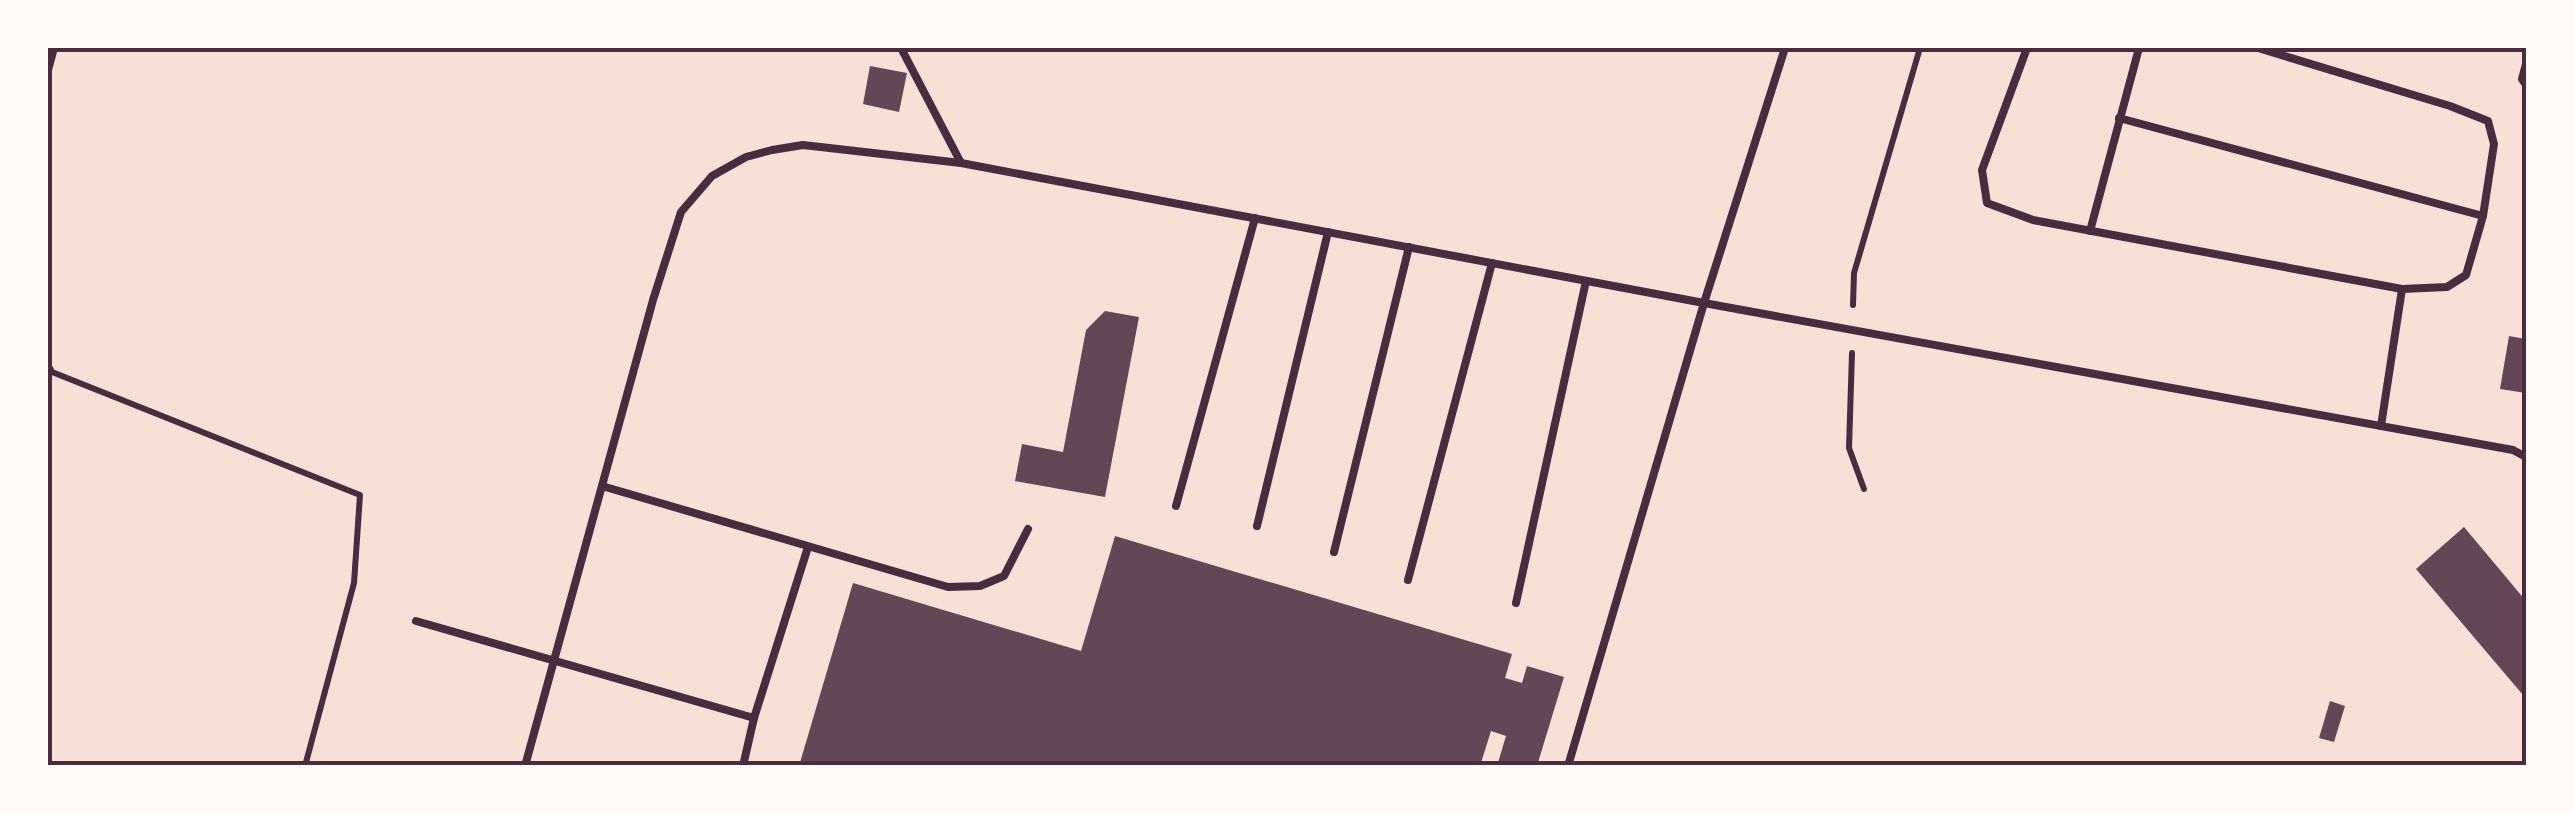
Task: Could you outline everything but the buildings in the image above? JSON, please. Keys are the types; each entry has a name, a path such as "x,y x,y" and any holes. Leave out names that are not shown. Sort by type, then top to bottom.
{"lane":[{"path":"48,70 54,48"},
{"path":"901,48 961,163"},
{"path":"1568,766 1704,303 1785,48"},
{"path":"2027,48 1982,170 1987,203 2033,220 2402,289 2447,287 2466,275 2483,216 2494,144 2488,121 2258,48"},
{"path":"2090,230 2139,48"},
{"path":"2526,64 2522,80 2526,85"},
{"path":"2119,118 2483,216"},
{"path":"525,766 652,300 681,212 712,176 746,158 802,145 961,163 2513,450 2526,456"},
{"path":"1176,506 1255,218"},
{"path":"1257,526 1328,232"},
{"path":"1334,552 1408,247"},
{"path":"1408,580 1492,263"},
{"path":"1516,604 1586,280"},
{"path":"2381,426 2402,289"},
{"path":"602,486 948,587 980,586 1004,576 1028,529"},
{"path":"742,766 808,547"},
{"path":"416,620 754,718"}],"path":[{"path":"1864,489 1849,448 1854,273 1920,48"},
{"path":"48,364 52,372 360,495 354,583 305,766"}]}
